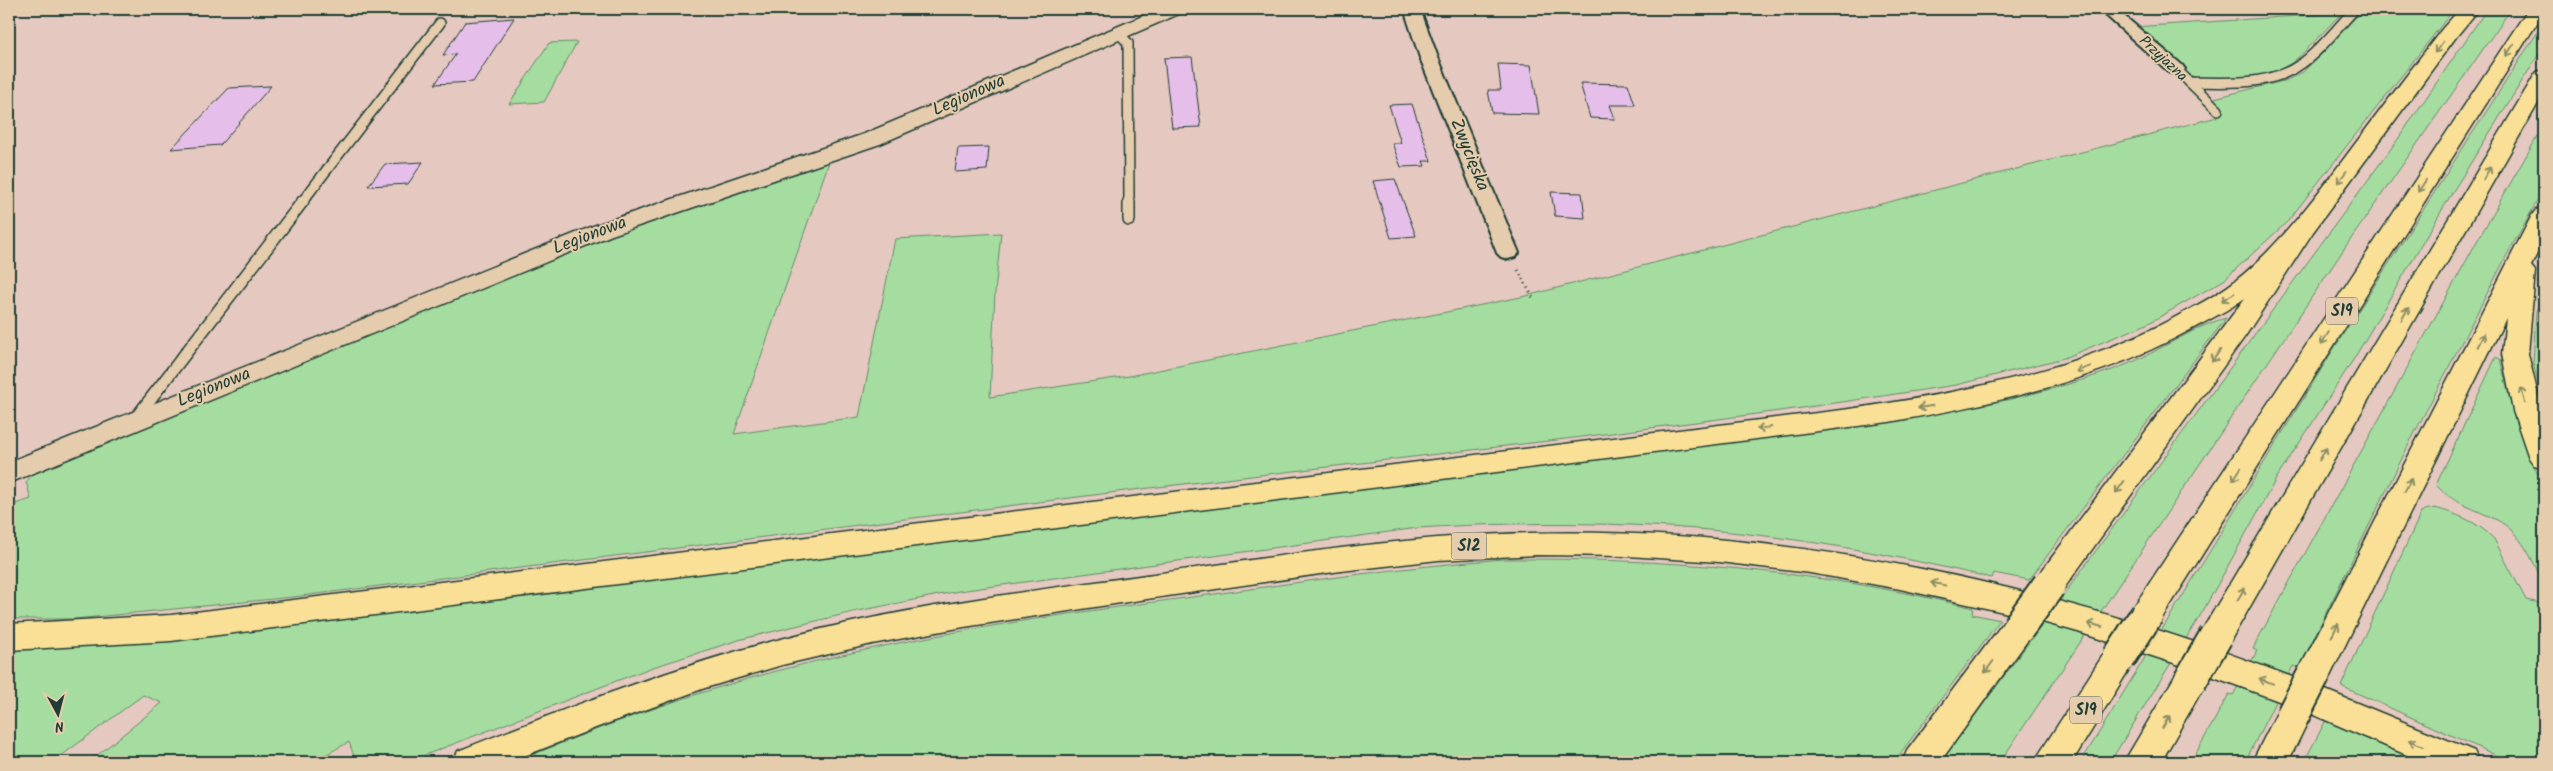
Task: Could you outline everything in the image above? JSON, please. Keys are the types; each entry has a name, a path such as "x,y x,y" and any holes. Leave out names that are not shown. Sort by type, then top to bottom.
{"highway":[{"path":"1920,762 2236,329 2303,229 2449,33 2470,9"},
{"name":"S19","path":"2052,762 2536,9"},
{"path":"2142,762 2544,76"},
{"path":"2270,762 2544,215"},
{"path":"9,637 171,628 1842,418 1961,401 2076,372 2150,342 2234,294 2271,262 2303,229"},
{"path":"2526,250 2516,330 2515,354 2527,411 2544,458"},
{"name":"S12","path":"471,762 564,724 694,678 781,653 907,624 1038,603 1367,556 1456,547 1539,544 1687,547 1775,556 1898,576 2002,598 2161,645 2244,673 2357,717 2461,762"}],"street":[{"name":"Legionowa","path":"9,472 604,230 872,139 1174,9"},
{"name":"Zwycięska","path":"1412,9 1428,55 1508,253"},
{"name":"Przyjazna","path":"2107,9 2176,69"}],"lane":[{"path":"2189,82 2261,80 2292,71 2302,64 2355,9"},
{"path":"134,421 440,23"},
{"path":"1118,32 1128,44 1130,220"},
{"name":"Przyjazna","path":"2176,69 2218,110"}],"path":[{"path":"1508,253 1533,298"}],"green space":[{"path":"2355,9 2454,9 2288,221 2224,280 2147,324 2064,358 1956,385 1802,408 1582,437 1133,490 293,597 75,619 9,619 9,486 11,487 15,504 31,499 26,482 39,468 524,267 697,203 830,159 734,434 859,417 895,239 1001,233 995,292 990,397 1129,376 1526,296 2217,117 2202,101 2287,80 2303,72 2357,16 2352,12"},
{"path":"2487,9 2511,9 2346,246 2000,762 1941,762 2398,139"},
{"path":"2342,13 2307,49 2287,66 2267,74 2244,78 2200,78 2181,71 2172,70 2133,27"},
{"path":"2544,22 2544,46 2455,188 2355,357 2276,479 2203,611 2110,762 2081,762 2333,350"},
{"path":"577,42 544,102 509,104 549,43"},
{"path":"2544,125 2544,189 2508,253 2411,440 2299,668 2293,666 2245,762 2191,762 2229,694 2233,695 2257,651 2253,649 2259,637 2476,243"},
{"path":"2544,290 2544,406 2533,363 2536,311"},
{"path":"2226,318 2029,580 1994,573 1992,578 1821,544 1702,529 1607,524 1465,525 1418,528 959,591 853,612 742,639 650,668 407,762 356,762 349,742 312,762 89,762 162,703 143,695 53,762 9,762 9,647 145,638 527,597 1018,530 1875,424 1993,403 2051,389 2116,369 2202,327"},
{"path":"2496,357 2500,359 2513,411 2529,456 2544,485 2544,584 2520,540 2506,525 2449,497 2436,485"},
{"path":"2435,508 2467,519 2488,533 2494,539 2526,600 2544,604 2544,762 2511,762 2341,686 2421,513 2424,510"},
{"path":"1503,559 1562,559 1681,564 1798,576 1857,584 1915,595 1973,608 1972,614 2000,620 1894,762 515,762 617,722 720,687 779,670 898,643 1140,604 1313,580"},
{"path":"2326,720 2422,762 2304,762"}],"building":[{"path":"514,18 473,82 435,84 456,54 443,55 465,22"},
{"path":"1192,57 1201,127 1172,128 1164,58"},
{"path":"1498,64 1531,65 1539,114 1492,113 1488,90 1501,90"},
{"path":"1580,83 1628,84 1635,105 1610,105 1615,119 1590,118"},
{"path":"271,86 220,145 171,149 229,88"},
{"path":"1412,104 1431,161 1423,161 1425,166 1401,167 1392,143 1401,143 1389,105"},
{"path":"989,147 987,170 955,172 958,148"},
{"path":"423,162 408,184 368,186 385,164"},
{"path":"1395,179 1416,236 1391,238 1373,181"},
{"path":"1551,192 1582,193 1585,218 1555,216"}]}
